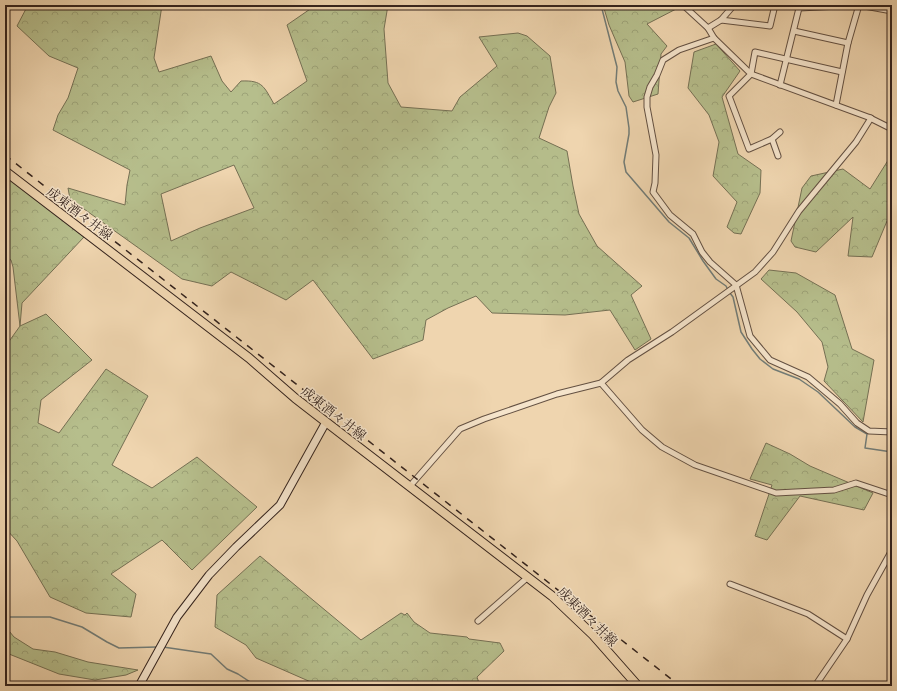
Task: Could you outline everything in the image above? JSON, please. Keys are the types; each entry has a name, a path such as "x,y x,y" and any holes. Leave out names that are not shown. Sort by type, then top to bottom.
{"main road":[{"name":"成東酒々井線","path":"5,171 249,358 326,422 552,596 576,617 638,686"}],"street":[{"path":"683,5 708,28 714,38 751,74 871,118 892,129"},
{"path":"708,28 721,20 734,5"},
{"path":"721,20 770,26 775,5"},
{"path":"836,105 848,43 859,5"},
{"path":"780,85 799,7 859,5 892,11"},
{"path":"794,31 848,43"},
{"path":"714,38 679,50 663,60 657,75 650,86 647,97 647,108 656,155 655,183 653,192 670,215 693,234 702,252 710,262 736,286 750,336 770,360 808,377 840,404 857,423 870,431 892,432"},
{"path":"780,132 772,139 749,149 729,96 751,74 755,52 842,72"},
{"path":"410,486 460,429 484,419 557,394 601,383 628,360 672,332 755,272 773,252 799,211 856,142 871,118"},
{"path":"772,139 778,156"},
{"path":"601,383 642,430 662,447 695,465 776,493 834,490 856,484 892,495"},
{"path":"139,686 177,617 209,575 280,505 326,422"},
{"path":"815,686 846,639 867,595 892,550"},
{"path":"478,621 528,577"},
{"path":"730,584 808,614 846,639"}],"green space":[{"path":"28,5 162,5 154,58 159,72 211,56 222,81 231,92 241,81 258,83 265,89 274,104 307,81 287,25 316,5 388,5 384,29 388,83 401,107 452,111 460,97 497,66 479,37 518,33 527,36 550,56 556,93 549,107 539,138 567,151 579,214 597,246 642,286 631,295 651,339 635,350 610,310 565,315 492,313 476,296 448,308 426,320 423,340 373,359 313,280 286,300 231,272 212,286 182,279 70,199 68,188 125,205 130,170 53,130 58,115 68,98 78,68 49,56 17,26","holes":["234,165 254,208 200,228 171,241 161,194"]},
{"path":"603,5 678,5 680,7 647,24 667,46 661,54 658,94 633,102 629,96 625,62 609,25"},
{"path":"716,44 740,71 722,97 738,154 761,170 760,193 741,234 734,233 727,227 737,202 713,176 719,142 709,115 688,88 694,52"},
{"path":"892,154 892,219 887,221 872,257 848,256 853,217 816,252 795,247 791,241 802,188 811,176 843,169 870,189"},
{"path":"5,170 31,195 84,237 22,303 20,326 13,267 11,260 5,256"},
{"path":"769,270 796,273 835,295 852,349 874,360 863,422 824,381 828,367 822,342 797,312 761,279"},
{"path":"46,314 92,360 41,400 38,423 59,433 106,369 148,396 112,465 152,488 197,457 257,507 192,570 162,540 111,574 136,594 131,617 86,613 50,597 17,541 5,528 5,347 20,326"},
{"path":"766,443 790,454 810,466 873,493 864,510 800,496 767,540 755,536 772,485 750,479"},
{"path":"260,556 361,640 401,613 405,615 407,613 414,622 430,633 467,637 469,639 500,643 504,651 477,677 480,686 320,686 256,658 246,645 215,627 217,595"},
{"path":"5,626 14,637 33,649 55,652 88,662 138,670 126,675 95,680 59,674 9,654 5,657"}],"waterway":[{"path":"601,5 617,67 616,82 618,91 626,107 629,128 624,162 626,172 669,222 689,238 716,279 726,286 728,290"},
{"path":"730,293 733,297 741,332 760,359 773,369 799,379 818,392 855,427 867,434 865,448 892,452"},
{"path":"5,617 50,617 82,627 119,648 157,647"},
{"path":"163,647 211,654 227,669 238,674 256,686"}],"railway":[{"path":"5,155 680,686"}]}
